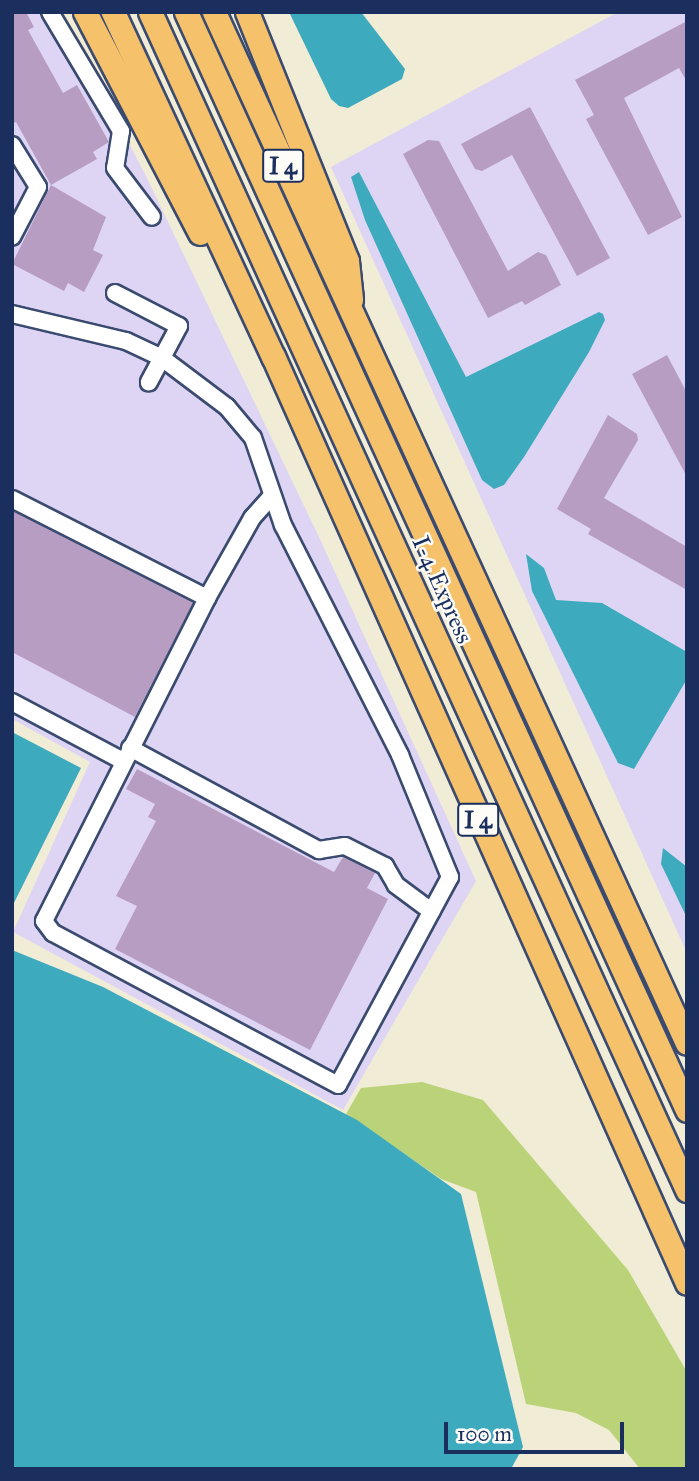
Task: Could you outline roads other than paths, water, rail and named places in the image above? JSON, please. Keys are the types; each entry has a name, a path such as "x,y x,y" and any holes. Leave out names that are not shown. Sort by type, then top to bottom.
{"highway":[{"path":"85,12 211,254 239,281"},
{"name":"I 4","path":"113,12 239,281 687,1283"},
{"name":"I-4 Express","path":"150,12 687,1190"},
{"name":"I-4 Express","path":"186,12 687,1110"},
{"name":"I 4","path":"214,12 687,1043"},
{"path":"247,12 347,261 353,320"}],"street":[{"path":"50,12 121,131 115,168 152,217"},
{"path":"12,145 38,187 12,237"},
{"path":"115,293 179,326 149,382"},
{"path":"12,314 93,330 162,358 227,407 253,438 272,496 400,755 450,877 338,1085 53,933 44,921 207,598 252,518 272,496"},
{"path":"12,499 207,598"},
{"path":"12,702 319,849 345,846 385,866 396,885 431,911"}],"water":[{"path":"289,12 361,12 405,69 402,79 348,108 339,106 331,99"},
{"path":"359,172 466,377 599,312 603,314 605,320 589,352 504,485 494,489 482,480 365,220 351,177"},
{"path":"526,554 544,568 556,600 602,603 687,652 687,679 634,769 618,763 532,591"},
{"path":"12,732 81,768 12,907"},
{"path":"663,848 687,867 687,918 661,864"},
{"path":"12,950 103,987 357,1120 461,1194 523,1447 511,1469 12,1469"}]}
